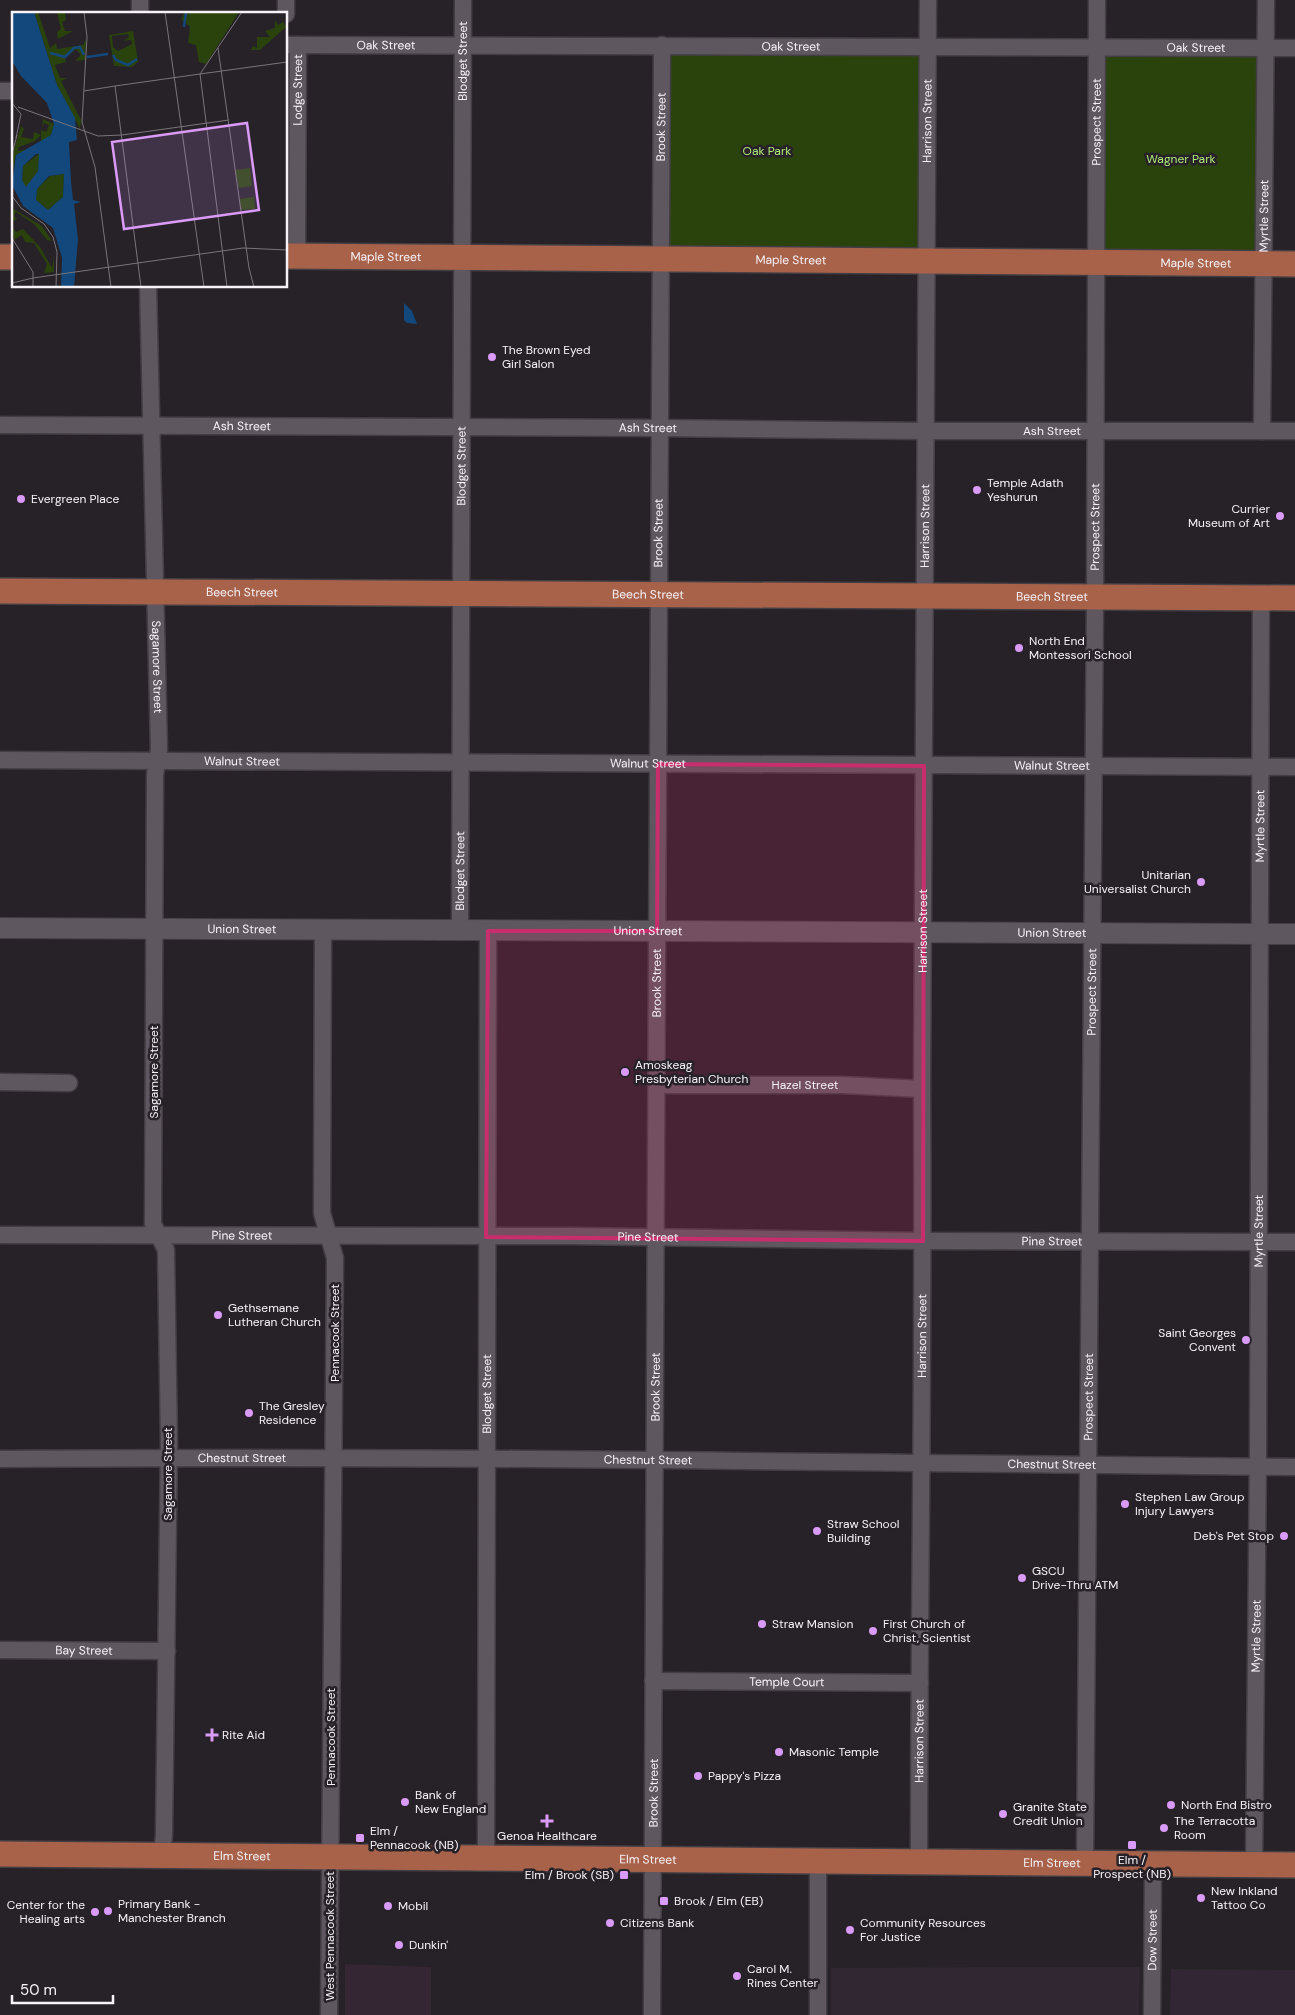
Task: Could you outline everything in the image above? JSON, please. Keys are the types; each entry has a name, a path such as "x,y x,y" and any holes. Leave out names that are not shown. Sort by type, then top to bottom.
{"main road":[{"name":"Maple Street","path":"291,256 1295,264"},
{"name":"Beech Street","path":"0,591 461,595 658,594 1295,598"},
{"name":"Elm Street","path":"0,1854 1295,1865"}],"street":[{"name":"Blodget Street","path":"460,931 463,0"},
{"name":"Harrison Street","path":"919,1862 928,0"},
{"name":"Prospect Street","path":"1085,1864 1095,598 1097,0"},
{"name":"Myrtle Street","path":"1262,431 1266,0"},
{"name":"Oak Street","path":"292,45 1295,48"},
{"name":"Lodge Street","path":"291,256 292,45"},
{"name":"Brook Street","path":"652,2015 662,45"},
{"name":"Sagamore Street","path":"148,288 159,748 155,774 153,1224 161,1236 167,1256 169,1458 164,1835 162,1854"},
{"name":"Ash Street","path":"0,425 925,431 1295,431"},
{"name":"Myrtle Street","path":"1254,1865 1258,1467 1261,598"},
{"name":"Walnut Street","path":"0,760 1295,767"},
{"name":"Union Street","path":"0,928 1295,934"},
{"name":"Pennacook Street","path":"323,930 322,1213 335,1258 330,1857"},
{"name":"Blodget Street","path":"486,1858 488,931"},
{"path":"0,1082 69,1082"},
{"name":"Hazel Street","path":"657,1085 922,1088"},
{"name":"Pine Street","path":"0,1235 1295,1242"},
{"name":"Chestnut Street","path":"0,1459 334,1458 1295,1467"},
{"name":"Bay Street","path":"0,1650 167,1651"},
{"name":"Temple Court","path":"654,1681 920,1683"},
{"name":"West Pennacook Street","path":"329,2015 330,1857"},
{"path":"818,1861 818,2015"},
{"name":"Dow Street","path":"1152,2015 1153,1864"}],"highlighted area":[{"path":"658,764 924,766 923,1241 486,1237 488,931 657,931"}],"shaded area":[{"path":"345,1964 431,1967 431,2015 345,2015"},
{"path":"1140,1967 1139,2015 831,2015 831,1968"},
{"path":"1171,1969 1295,1970 1295,2015 1170,2015"}],"green space":[{"name":"Oak Park","path":"662,45 927,47 928,251 660,248"},
{"name":"Wagner Park","path":"1097,47 1266,48 1264,252 1096,262"}],"water":[{"path":"404,303 412,311 417,324 407,323 404,320"}],"place":[{"name":"The Brown Eyed Girl Salon","path":"492,357"},
{"name":"Temple Adath Yeshurun","path":"977,490"},
{"name":"Evergreen Place","path":"21,499"},
{"name":"Currier Museum of Art","path":"1280,516"},
{"name":"North End Montessori School","path":"1019,648"},
{"name":"Unitarian Universalist Church","path":"1201,882"},
{"name":"Amoskeag Presbyterian Church","path":"625,1072"},
{"name":"Gethsemane Lutheran Church","path":"218,1315"},
{"name":"Saint Georges Convent","path":"1246,1340"},
{"name":"The Gresley Residence","path":"249,1413"},
{"name":"Stephen Law Group Injury Lawyers","path":"1125,1504"},
{"name":"Straw School Building","path":"817,1531"},
{"name":"Deb's Pet Stop","path":"1284,1536"},
{"name":"GSCU Drive-Thru ATM","path":"1022,1578"},
{"name":"Straw Mansion","path":"762,1624"},
{"name":"First Church of Christ, Scientist","path":"873,1631"},
{"name":"Rite Aid","path":"212,1735"},
{"name":"Masonic Temple","path":"779,1752"},
{"name":"Pappy's Pizza","path":"698,1776"},
{"name":"Bank of New England","path":"405,1802"},
{"name":"North End Bistro","path":"1171,1805"},
{"name":"Granite State Credit Union","path":"1003,1814"},
{"name":"Genoa Healthcare","path":"547,1821"},
{"name":"The Terracotta Room","path":"1164,1828"},
{"name":"Elm / Pennacook (NB)","path":"360,1838"},
{"name":"Elm / Prospect (NB)","path":"1132,1845"},
{"name":"Elm / Brook (SB)","path":"624,1875"},
{"name":"New Inkland Tattoo Co","path":"1201,1898"},
{"name":"Brook / Elm (EB)","path":"664,1901"},
{"name":"Mobil","path":"388,1906"},
{"name":"Primary Bank - Manchester Branch","path":"108,1911"},
{"name":"Center for the Healing arts","path":"95,1912"},
{"name":"Citizens Bank","path":"610,1923"},
{"name":"Community Resources For Justice","path":"850,1930"},
{"name":"Dunkin'","path":"399,1945"},
{"name":"Carol M. Rines Center","path":"737,1976"}]}
